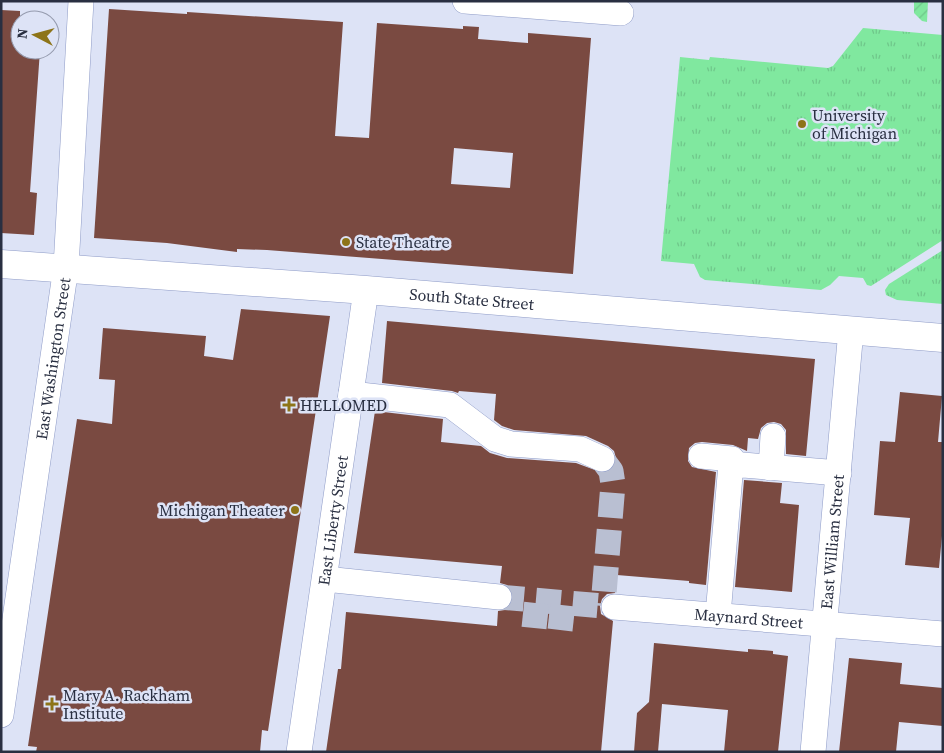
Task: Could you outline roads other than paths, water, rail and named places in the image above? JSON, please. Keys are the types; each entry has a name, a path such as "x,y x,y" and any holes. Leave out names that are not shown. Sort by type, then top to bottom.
{"main road":[{"name":"South State Street","path":"1,264 366,290 943,338"}],"street":[{"name":"East Washington Street","path":"1,715 66,268 81,1"},
{"path":"465,1 621,13"},
{"name":"East Liberty Street","path":"299,752 366,290"},
{"name":"East William Street","path":"813,752 851,330"},
{"path":"351,394 450,405 495,439 511,444 580,449 602,459"},
{"path":"731,464 764,454 838,473"},
{"path":"701,456 732,459 718,615"},
{"path":"325,579 499,597"},
{"name":"Maynard Street","path":"614,607 943,634"}],"tunnel":[{"path":"602,459 611,471 613,484 603,606"},
{"path":"499,597 614,607"},
{"path":"534,628 537,600"},
{"path":"560,630 563,603"}],"place":[{"name":"University of Michigan","path":"802,124"},
{"name":"State Theatre","path":"346,242"},
{"name":"HELLOMED","path":"289,405"},
{"name":"Michigan Theater","path":"295,510"},
{"name":"Mary A. Rackham Institute","path":"52,704"}]}
